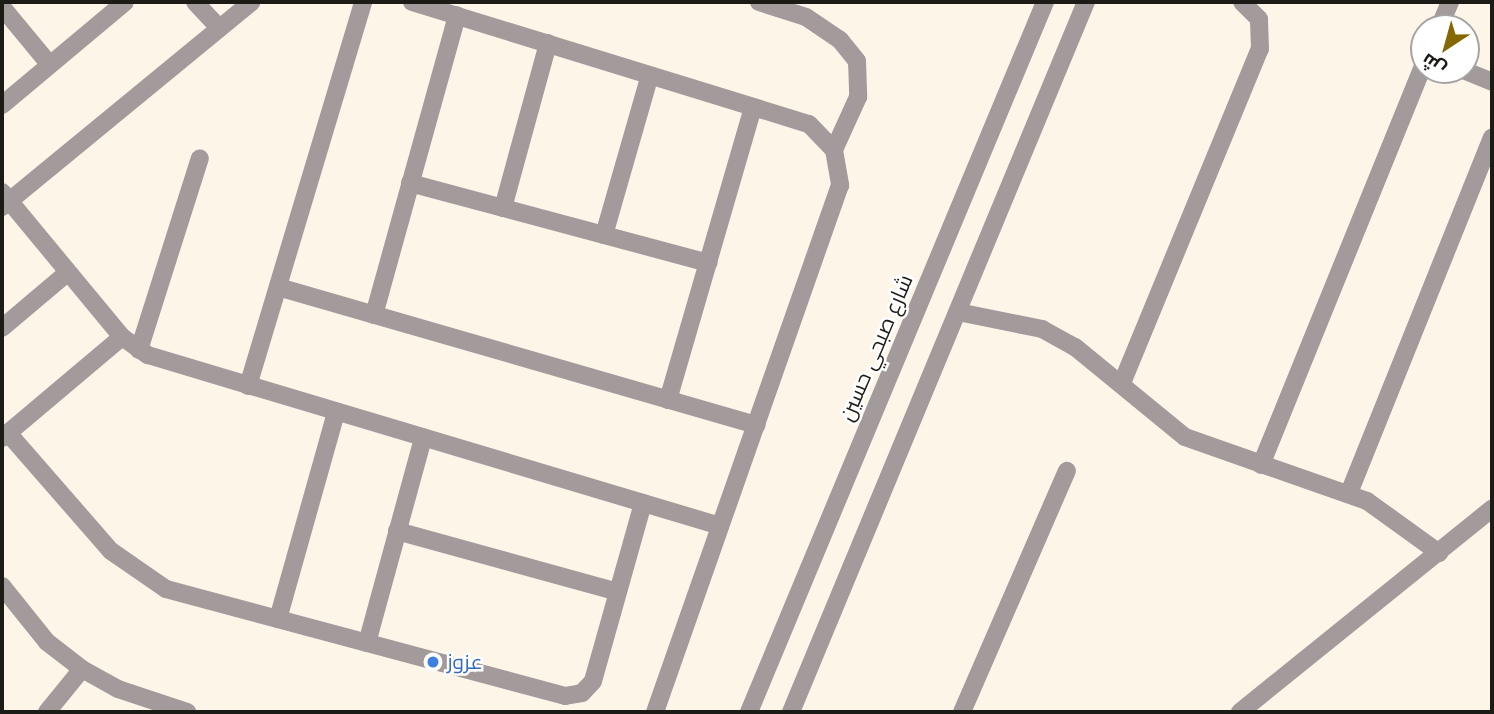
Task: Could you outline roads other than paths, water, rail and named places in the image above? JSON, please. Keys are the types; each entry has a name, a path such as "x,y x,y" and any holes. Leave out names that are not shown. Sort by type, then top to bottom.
{"street":[{"path":"2,105 125,2"},
{"path":"195,2 219,29"},
{"path":"252,2 4,200 122,337 139,350 248,386 720,526"},
{"path":"248,386 363,2"},
{"path":"412,2 809,124 834,150"},
{"path":"655,712 839,185 834,150 858,97 857,61 839,40 806,17 759,2"},
{"name":"شارع صبحي حسين","path":"749,712 1045,2"},
{"path":"791,712 1086,2"},
{"path":"1122,383 1260,49 1259,19 1242,2"},
{"path":"2,7 50,65"},
{"path":"374,315 457,15"},
{"path":"503,208 548,43"},
{"path":"604,235 650,75"},
{"path":"1261,465 1416,84"},
{"path":"668,400 753,107"},
{"path":"1349,493 1492,138"},
{"path":"139,350 200,158"},
{"path":"410,183 708,263"},
{"path":"2,328 67,273"},
{"path":"278,287 756,425"},
{"path":"958,312 1042,328 1122,383 1185,437 1349,493 1383,509 1439,553"},
{"path":"122,337 5,436 136,573 166,589 574,696 593,681 643,503"},
{"path":"278,619 337,412"},
{"path":"367,643 423,438"},
{"path":"962,712 1067,471"},
{"path":"1240,712 1492,509"},
{"path":"397,531 618,592"},
{"path":"2,586 47,642 82,669 118,688 187,712"},
{"path":"47,712 82,669"}],"place":[{"name":"عزوز","path":"433,662"}]}
